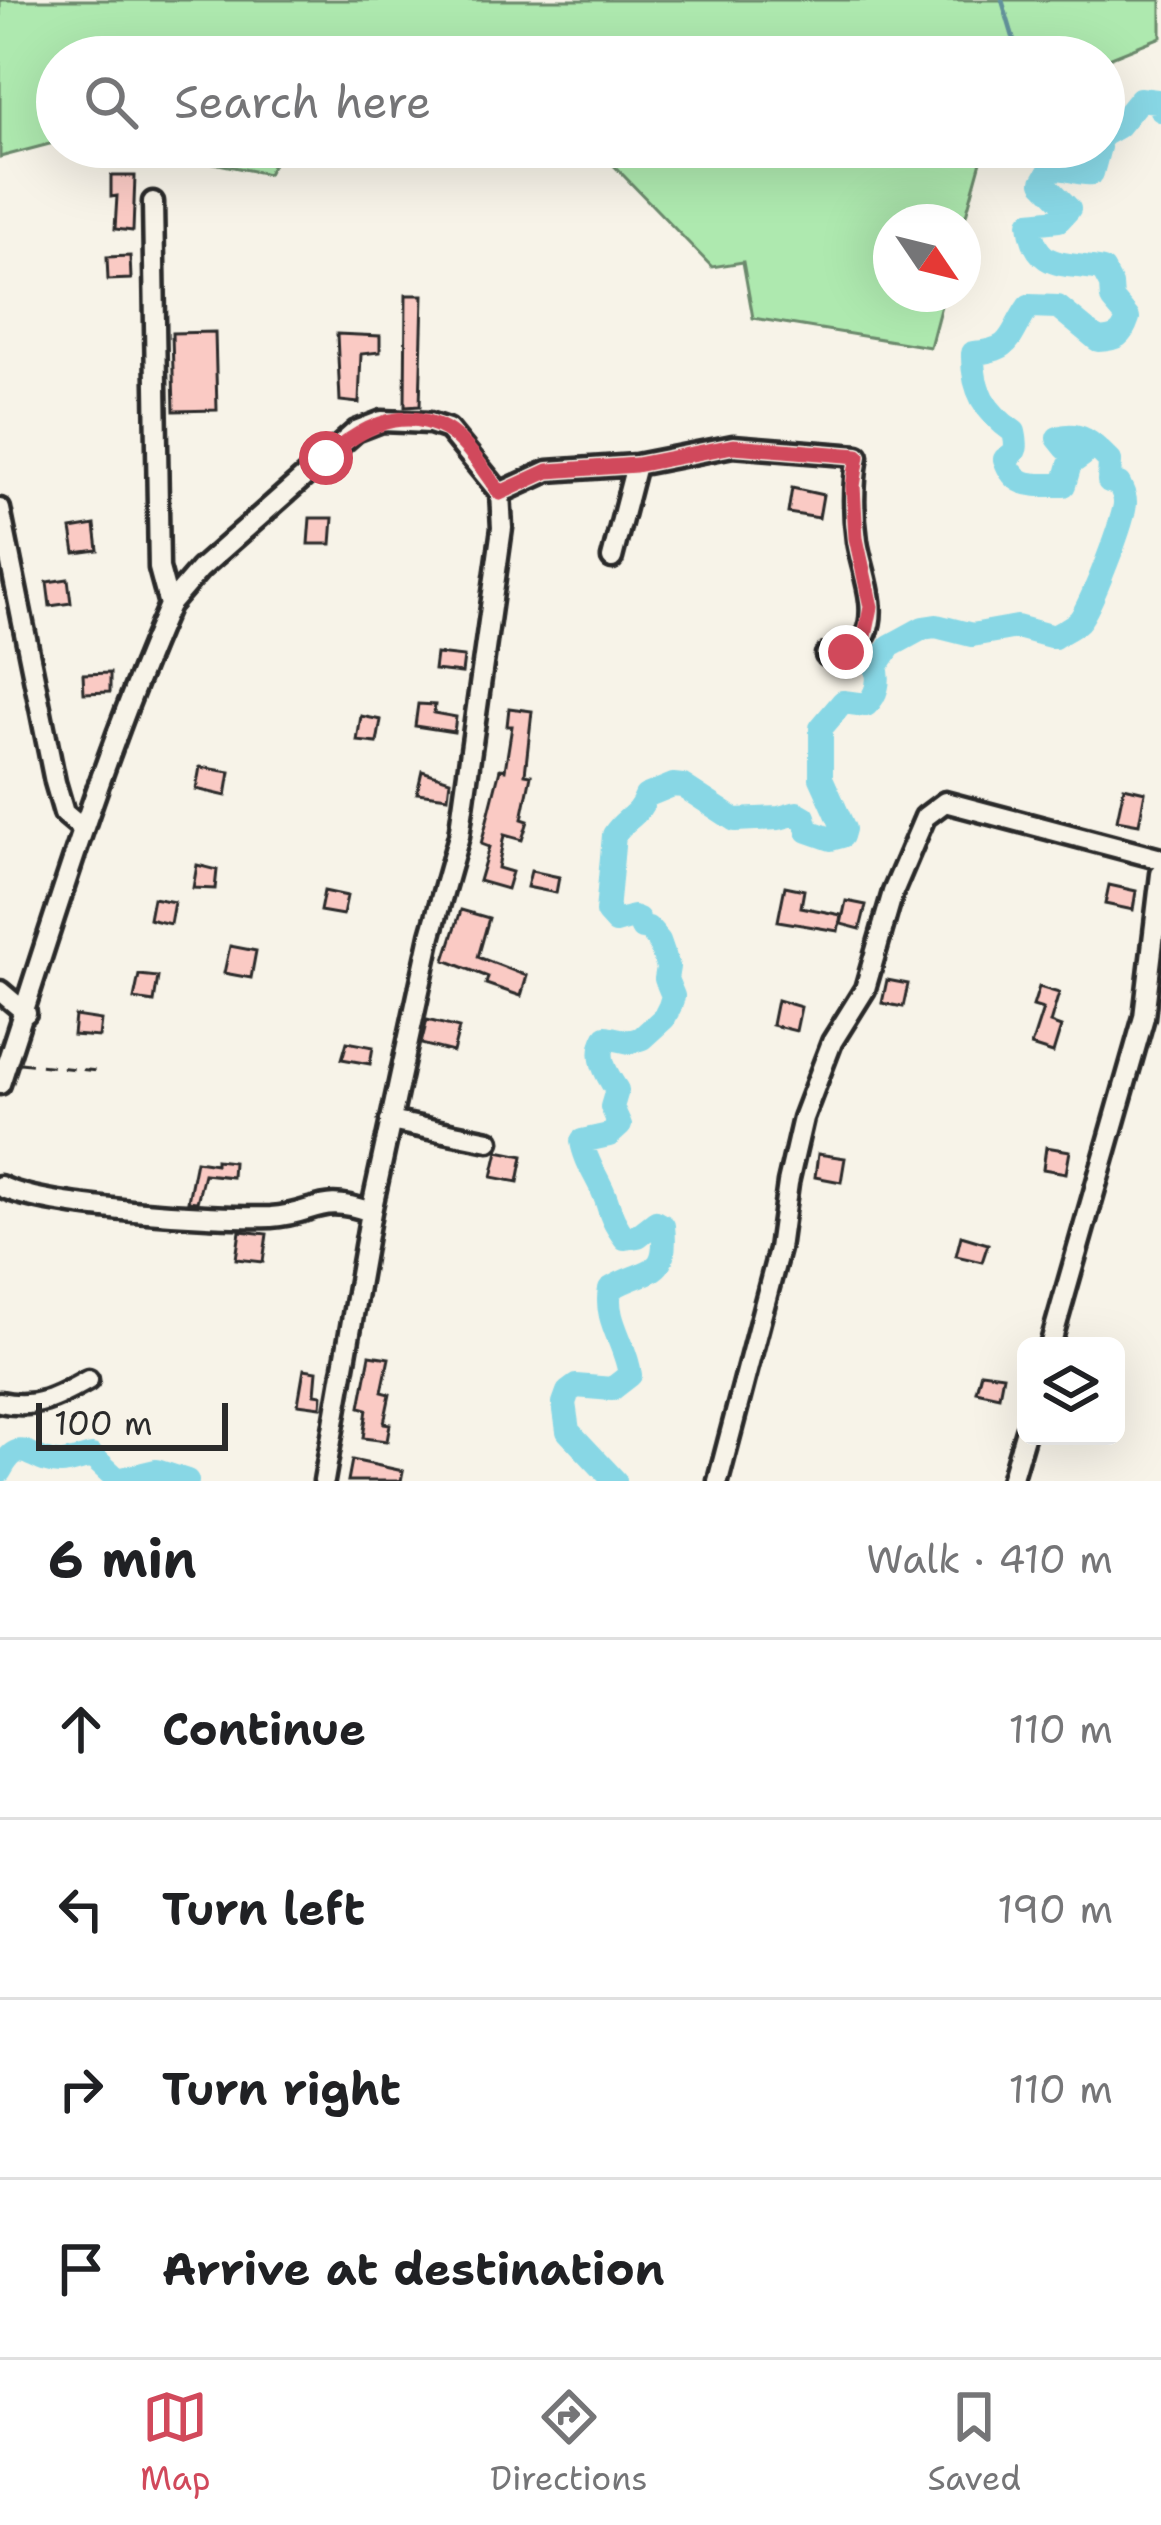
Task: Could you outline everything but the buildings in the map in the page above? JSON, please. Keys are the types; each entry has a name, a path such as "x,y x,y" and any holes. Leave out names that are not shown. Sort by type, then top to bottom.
{"street":[{"path":"153,202 159,568 169,605"},
{"path":"0,1084 83,829 169,605 200,569 356,431 382,422 448,429 500,493 502,528 459,836 430,935 371,1211 324,1481"},
{"path":"500,493 548,471 636,465 733,446 858,456 853,486 856,538 871,607 865,636 846,652 826,655"},
{"path":"612,558 636,465"},
{"path":"0,509 55,782 64,813 83,829"},
{"path":"718,1481 778,1249 803,1118 832,1042 865,989 893,892 926,817 945,802 1161,859"},
{"path":"1053,1337 1153,1014 1161,874"},
{"path":"0,991 26,1013"},
{"path":"390,1121 489,1141"},
{"path":"0,1186 33,1197 92,1205 240,1217 278,1216 329,1202 371,1211"},
{"path":"0,1402 26,1407 55,1399 88,1380"},
{"path":"1011,1481 1022,1445"}],"path":[{"path":"7,1062 96,1071"}],"green space":[{"path":"0,0 1161,0 1161,37 1125,52 1125,36 36,36 36,148 0,157"},
{"path":"238,168 271,168 268,174"},
{"path":"616,168 979,168 969,204 873,204 873,312 939,312 930,347 753,318 743,262 712,267"}],"waterway":[{"path":"1002,0 1013,36"},
{"path":"1125,117 1140,99 1157,101 1161,110"},
{"path":"615,1481 568,1431 564,1403 576,1386 612,1389 630,1375 610,1311 610,1289 659,1264 663,1226 656,1222 638,1236 625,1238 582,1141 609,1135 620,1125 612,1107 617,1090 602,1058 606,1037 630,1042 642,1038 664,1018 673,996 659,941 638,919 616,922 607,912 614,835 646,796 673,785 683,786 735,820 797,813 804,817 808,831 831,839 842,836 844,829 821,778 821,728 843,702 866,705 870,701 877,688 876,667 890,646 936,626 972,635 1017,627 1054,637 1079,621 1114,543 1124,511 1123,493 1119,484 1109,481 1110,461 1074,436 1058,438 1066,448 1083,455 1070,464 1064,485 1028,484 1015,476 1005,459 1016,448 1014,432 982,399 973,353 1004,345 1029,306 1058,307 1098,340 1114,337 1123,329 1128,318 1112,299 1103,270 1056,263 1033,240 1030,223 1059,220 1069,209 1043,182 1050,170 1092,173 1093,168"},
{"path":"0,1471 20,1451 61,1463 92,1456 118,1480 156,1471 187,1481"}],"route":[{"path":"326,458 356,431 382,422 448,429 500,493 548,471 636,465 733,446 858,456 853,486 856,538 871,607 865,636 846,652"}]}
